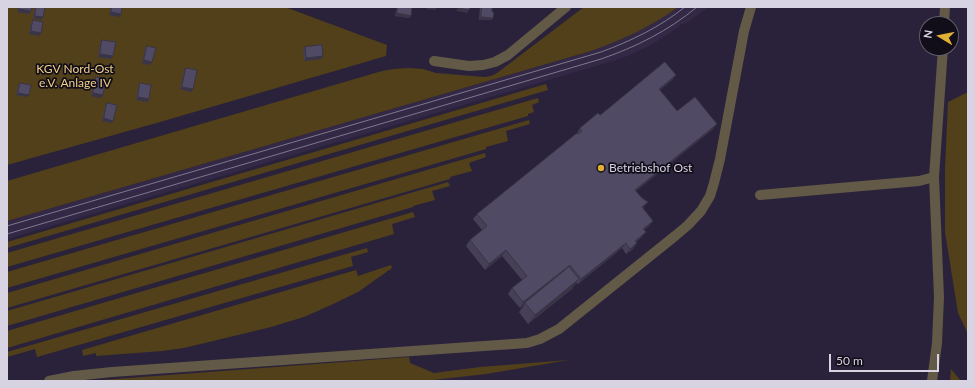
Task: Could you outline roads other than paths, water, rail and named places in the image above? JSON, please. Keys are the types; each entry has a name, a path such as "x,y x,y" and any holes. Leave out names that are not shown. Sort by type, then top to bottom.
{"street":[{"path":"434,61 469,66 495,62 508,54 566,7"},
{"path":"48,381 74,376 112,372 526,343 540,339 559,329 688,225 701,211 710,196 717,172 744,31 751,7"},
{"path":"932,381 939,297 934,177 942,56"},
{"path":"760,195 918,181 934,177"}],"tram line":[{"path":"7,226 601,52 645,33 666,21 685,7"},
{"path":"7,234 601,59 651,38 675,24 697,7"}],"place":[{"name":"Betriebshof Ost","path":"601,168"}],"park label":[{"name":"KGV Nord-Ost e.V. Anlage IV","path":"75,76"}]}
